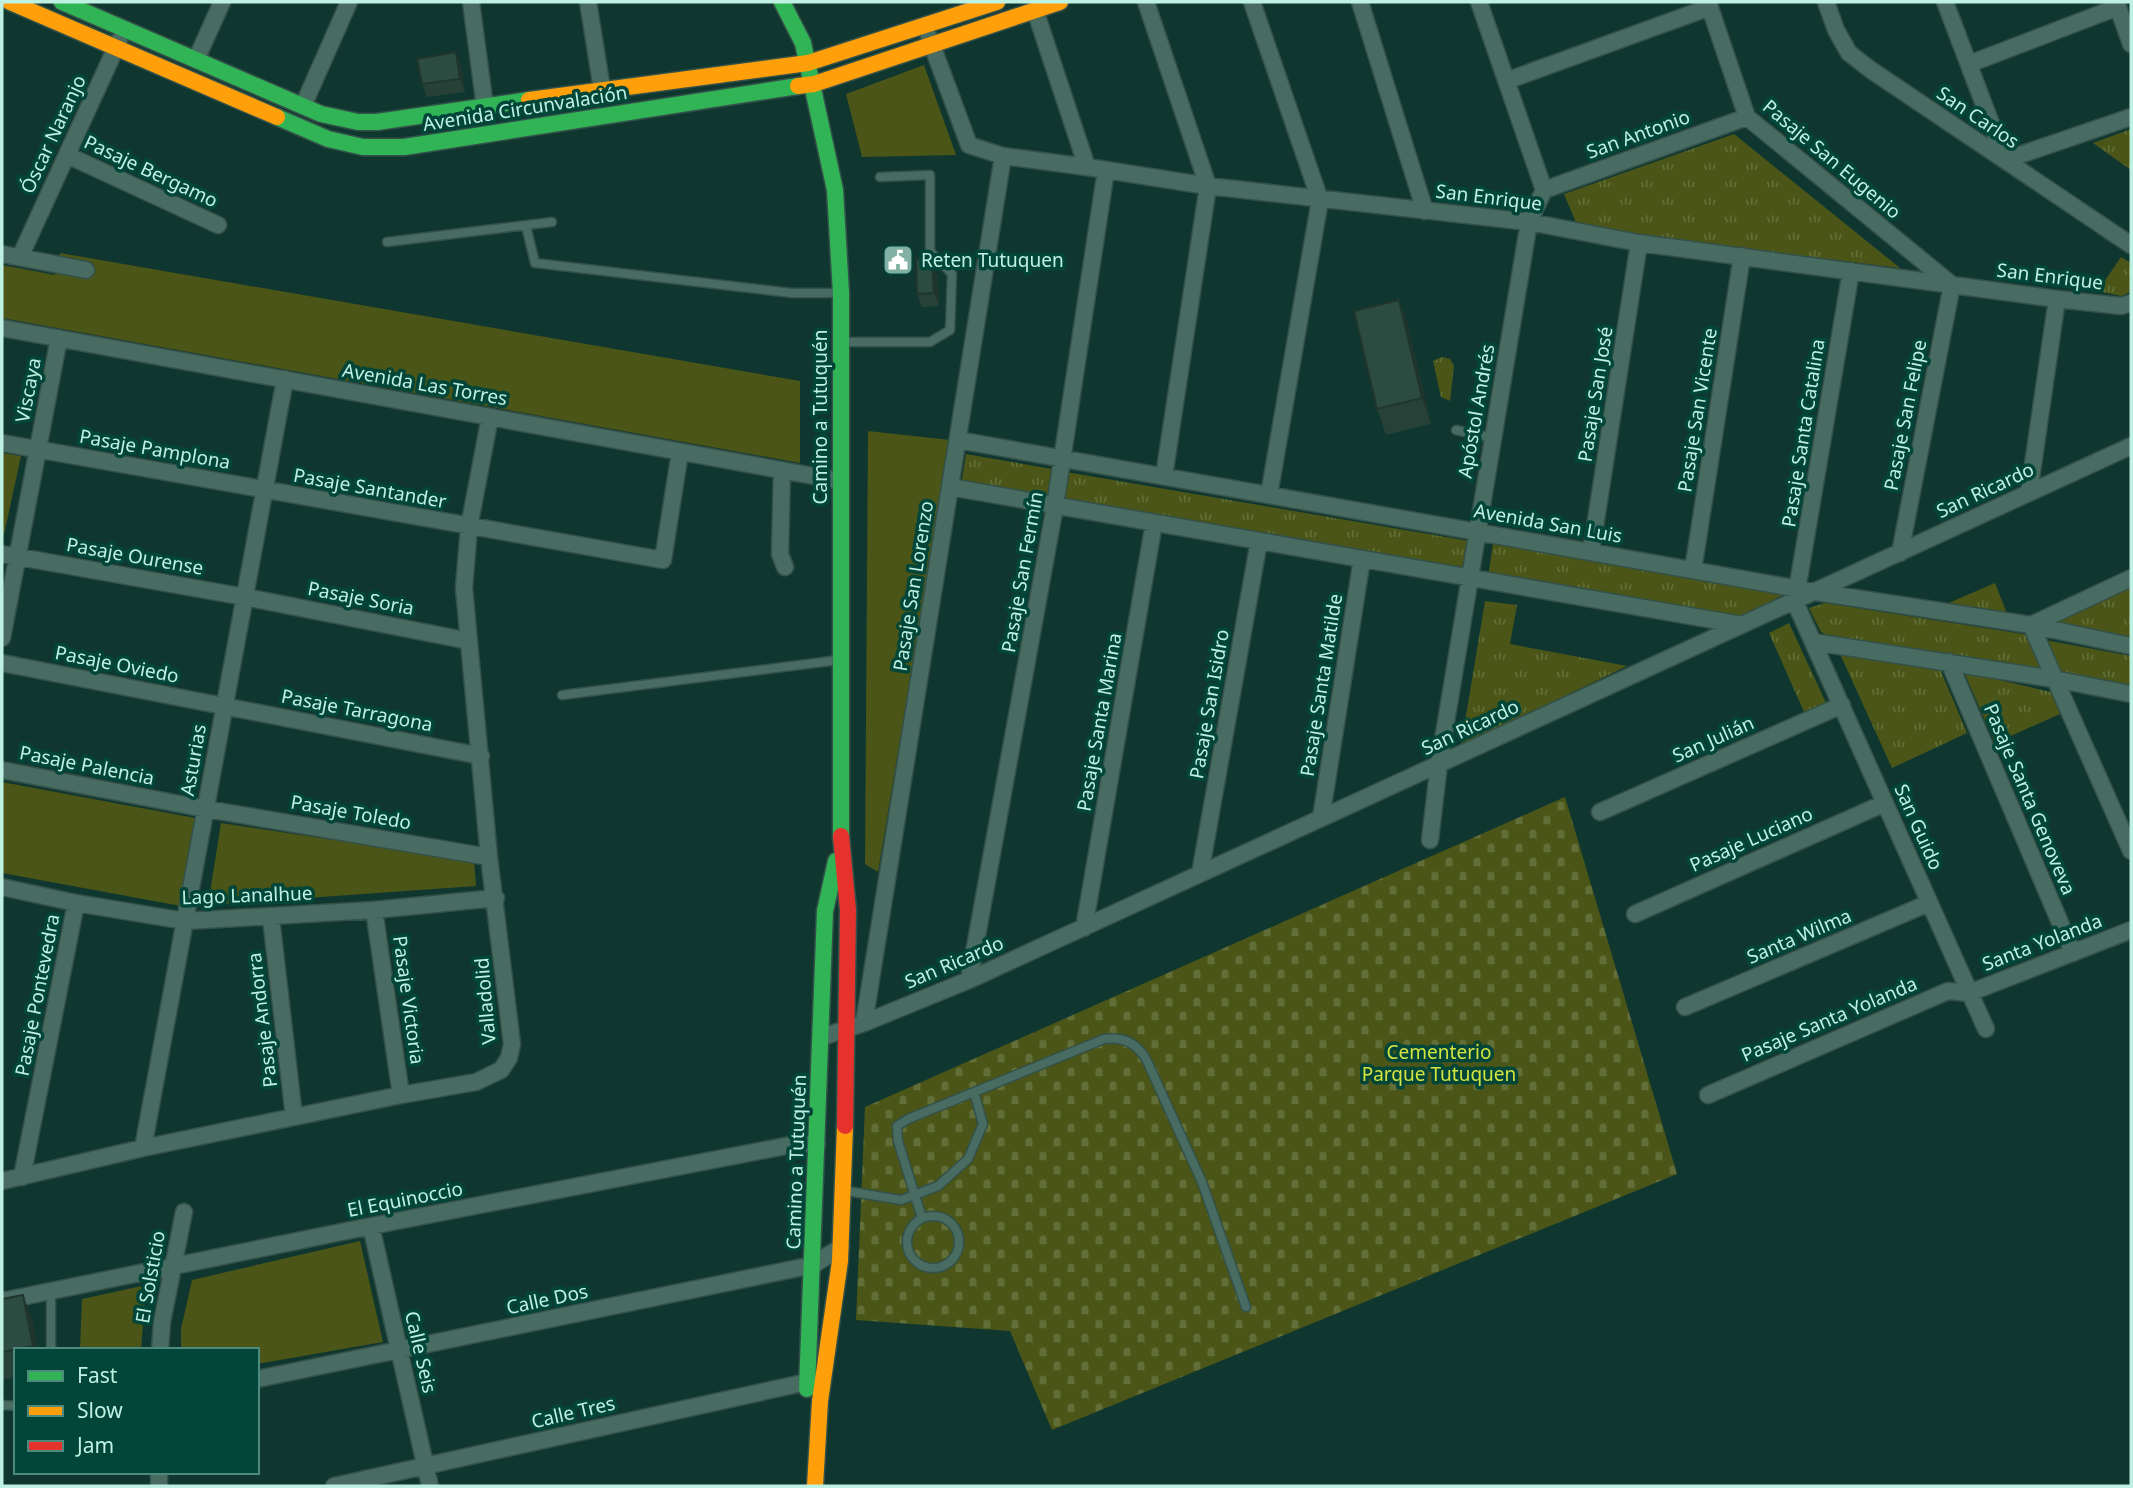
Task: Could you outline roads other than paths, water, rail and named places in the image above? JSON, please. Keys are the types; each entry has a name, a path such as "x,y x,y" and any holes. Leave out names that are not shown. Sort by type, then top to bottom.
{"street":[{"name":"Avenida Circunvalación","path":"10,2 311,132 345,144 393,148 814,84 1060,2"},
{"name":"Avenida Circunvalación","path":"62,2 86,6 125,29 321,114 358,122 390,121 602,89 808,63 997,2"},
{"path":"196,60 222,2"},
{"path":"303,106 349,2"},
{"path":"471,2 488,135"},
{"path":"588,2 602,89"},
{"name":"Camino a Tutuquén","path":"782,2 803,43 814,84 835,190 841,293 841,840 848,910 844,1191 841,1247 815,1380 803,1486"},
{"path":"1146,2 1208,186 1164,476"},
{"path":"1252,2 1320,200 1269,495"},
{"path":"1360,2 1425,211"},
{"path":"1479,2 1545,190"},
{"name":"San Carlos","path":"1826,2 1836,30 1849,52 1871,70 2131,245"},
{"path":"1945,2 2005,160 2131,117"},
{"path":"1969,64 2117,4 2131,44"},
{"path":"1506,81 1709,5"},
{"name":"Pasaje San Eugenio","path":"1709,5 1746,117 1952,285"},
{"path":"1035,10 1087,166"},
{"name":"San Enrique","path":"925,25 969,145 1003,156 1087,166 1208,186 1529,222 1639,243 2057,299 2121,306 2131,303"},
{"name":"Óscar Naranjo","path":"20,257 125,29"},
{"name":"San Antonio","path":"1545,190 1746,117"},
{"name":"Pasaje Bergamo","path":"67,155 218,225"},
{"name":"Pasaje San Lorenzo","path":"864,1023 1003,156"},
{"name":"Pasaje San Fermín","path":"969,980 1055,506 1106,170"},
{"name":"Apóstol Andrés","path":"1430,840 1439,764 1529,222 1545,190"},
{"name":"Pasaje San José","path":"1591,552 1639,243"},
{"path":"2,254 86,270"},
{"name":"Pasaje San Vicente","path":"1693,570 1742,256"},
{"name":"Pasaje Santa Catalina","path":"1797,595 1851,271"},
{"name":"Pasaje San Felipe","path":"1900,552 1952,285"},
{"path":"2029,492 2057,299"},
{"name":"Avenida Las Torres","path":"2,328 841,481"},
{"name":"Viscaya","path":"2,638 10,555 38,449 59,338"},
{"name":"Asturias","path":"143,1148 285,379"},
{"name":"Valladolid","path":"2,1181 143,1148 401,1095 476,1083 501,1070 509,1058 512,1044 489,857 464,588 469,527 490,417"},
{"name":"Avenida San Luis","path":"958,440 1693,570 1797,595"},
{"name":"Viscaya","path":"2,443 38,449"},
{"name":"San Ricardo","path":"822,1037 846,1030 969,980 1742,625 1797,595 1816,592 2131,446"},
{"name":"Pasaje Pamplona","path":"38,449 264,490"},
{"name":"Pasaje Santander","path":"264,490 663,560 680,452"},
{"path":"782,470 780,554 785,567"},
{"path":"950,487 1742,625"},
{"name":"Pasaje Santa Marina","path":"1084,928 1154,523"},
{"name":"Pasaje San Isidro","path":"1200,874 1259,541"},
{"name":"Pasaje Ourense","path":"10,555 245,597"},
{"name":"Pasaje Santa Matilde","path":"1321,818 1363,559"},
{"path":"2031,625 2131,578"},
{"path":"1816,592 2031,625 2131,646"},
{"path":"1797,595 1814,642 2054,679 2131,694"},
{"name":"Pasaje Soria","path":"245,597 469,640"},
{"path":"2031,625 2131,851"},
{"name":"San Guido","path":"1814,642 1986,1029"},
{"name":"Pasaje Santa Genoveva","path":"1949,662 2073,953"},
{"name":"Pasaje Oviedo","path":"2,663 225,707"},
{"name":"San Julián","path":"1600,812 1842,705"},
{"name":"Pasaje Tarragona","path":"225,707 481,755"},
{"name":"Pasaje Palencia","path":"2,770 206,809"},
{"name":"Pasaje Luciano","path":"1635,914 1885,803"},
{"name":"Pasaje Toledo","path":"206,809 489,857"},
{"name":"Camino a Tutuquén","path":"815,1486 813,1265 825,911 841,840"},
{"name":"Lago Lanalhue","path":"2,887 76,903 185,921 271,918 496,898"},
{"name":"Pasaje Pontevedra","path":"22,1177 76,903"},
{"name":"Santa Wilma","path":"1685,1007 1929,903"},
{"name":"Pasaje Victoria","path":"374,910 401,1095"},
{"name":"Pasaje Andorra","path":"271,918 295,1117"},
{"name":"Santa Yolanda","path":"1969,993 2131,930"},
{"name":"Pasaje Santa Yolanda","path":"1708,1095 1948,991 1969,993"},
{"name":"El Equinoccio","path":"2,1301 371,1226 788,1146 817,1144"},
{"path":"816,1179 844,1191"},
{"name":"El Solsticio","path":"160,1348 162,1322 184,1212"},
{"name":"Calle Seis","path":"371,1226 430,1486"},
{"name":"Calle Dos","path":"259,1379 400,1352 813,1265 841,1247"},
{"name":"Calle Tres","path":"334,1486 815,1380"}],"lane":[{"path":"841,342 930,342 950,330 952,274 930,251 930,175 880,177"},
{"path":"387,242 552,222"},
{"path":"526,226 535,263 792,293 841,293"},
{"path":"1456,430 1493,438"},
{"path":"562,695 842,660"},
{"path":"922,1218 898,1141 897,1126 908,1119 1104,1039 1118,1038 1139,1048 1147,1061 1202,1182 1246,1307"},
{"path":"844,1191 901,1200 938,1186 968,1160 983,1124 974,1092"},
{"path":"932,1215 946,1219 957,1232 958,1250 945,1265 937,1268 923,1266 909,1252 908,1235 914,1224 922,1218 932,1215"},
{"path":"51,1291 51,1348"}],"place":[{"name":"Reten Tutuquen","path":"898,260"}],"park label":[{"name":"Cementerio Parque Tutuquen","path":"1439,1063"}]}
